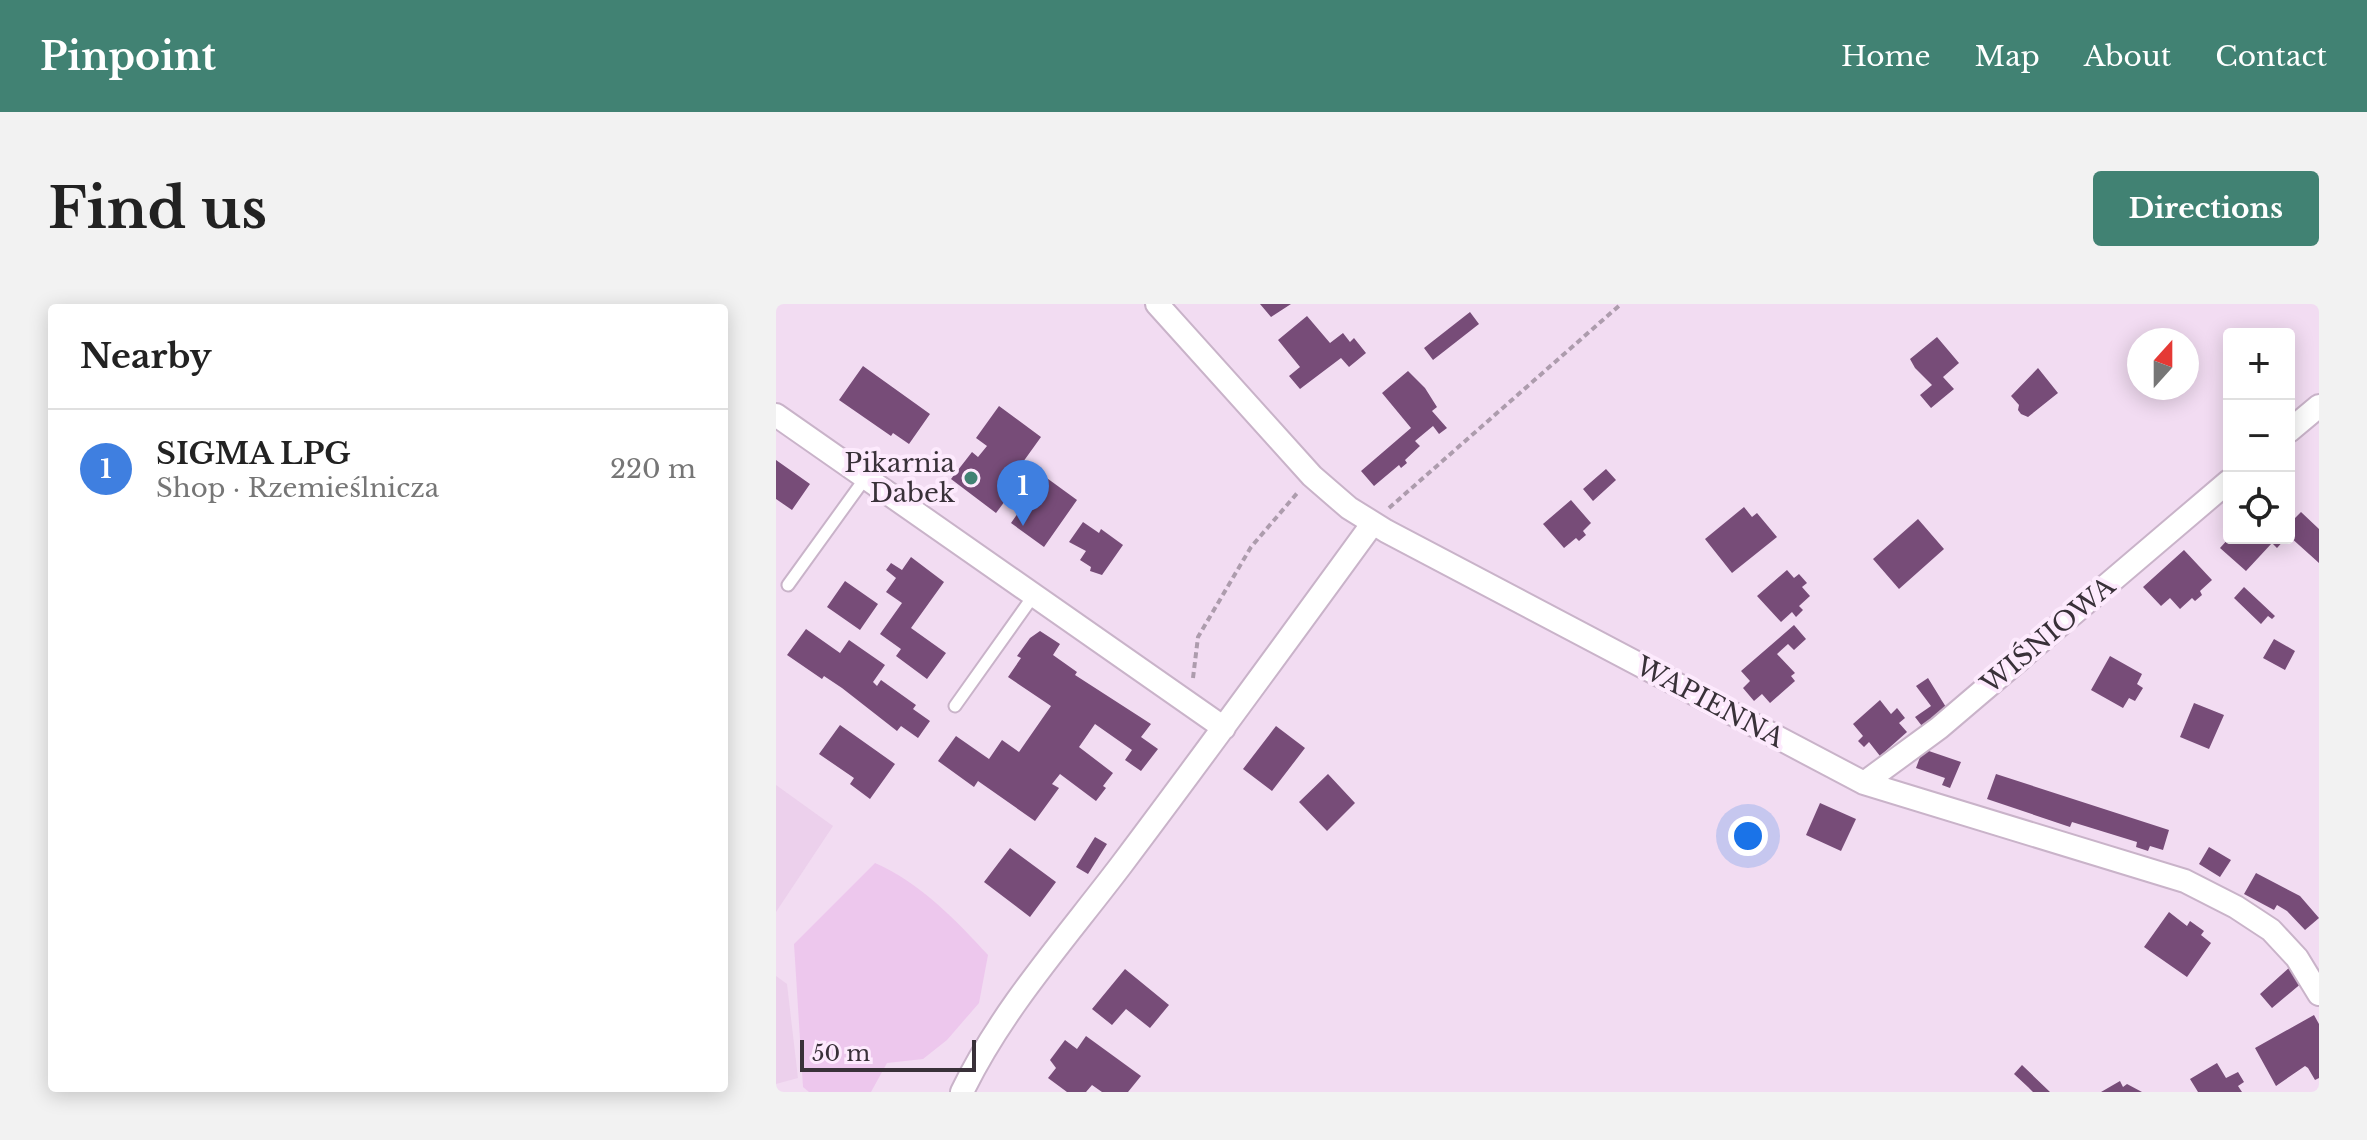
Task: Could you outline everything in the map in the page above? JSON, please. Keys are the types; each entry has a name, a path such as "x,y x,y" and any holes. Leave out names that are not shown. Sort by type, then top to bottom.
{"street":[{"name":"WAPIENNA","path":"1157,304 1312,476 1349,508 1373,523 1864,783 2185,881 2236,907 2271,930 2297,958 2319,994"},
{"path":"2295,426 2319,406"},
{"path":"776,415 1224,728"},
{"name":"WIŚNIOWA","path":"1864,783 1939,728 2223,486"},
{"path":"962,1092 975,1065 1018,1000 1224,728 1373,523"}],"lane":[{"path":"788,585 866,477"},
{"path":"955,706 1034,595"}],"path":[{"path":"1373,523 1621,304"},
{"path":"1190,704 1198,637 1251,547 1312,476"}],"shaded area":[{"path":"776,785 833,826 776,912"},
{"path":"875,863 922,891 988,955 979,1003 947,1040 923,1059 887,1063 871,1092 809,1092 803,1087 794,944"},
{"path":"776,976 787,984 798,1078 776,1084"}],"building":[{"path":"1260,304 1291,304 1271,317"},
{"path":"1470,312 1479,324 1433,360 1424,348"},
{"path":"1307,316 1330,343 1343,333 1350,342 1354,338 1366,353 1349,367 1341,358 1300,389 1289,376 1300,367 1278,340"},
{"path":"1937,337 1959,363 1943,377 1954,389 1931,408 1920,395 1932,385 1910,359"},
{"path":"863,366 930,414 909,444 893,433 891,436 839,400"},
{"path":"2038,368 2058,393 2028,417 2021,414 2019,405 2011,396"},
{"path":"1408,371 1425,388 1437,407 1432,411 1447,428 1439,434 1433,426 1415,441 1420,446 1405,460 1407,463 1401,468 1399,465 1374,486 1361,471 1411,428 1382,393"},
{"path":"999,406 1041,437 1010,480 1017,485 996,513 951,479 972,452 978,457 987,446 976,438"},
{"path":"776,460 810,484 792,510 776,499"},
{"path":"1606,469 1616,480 1593,501 1583,489"},
{"path":"1044,476 1077,500 1044,547 1011,523"},
{"path":"1571,500 1591,523 1583,531 1586,535 1579,541 1576,538 1564,548 1543,524"},
{"path":"1744,507 1752,517 1757,513 1777,537 1732,573 1705,539"},
{"path":"2301,512 2319,529 2319,563 2295,541 2295,518"},
{"path":"1918,519 1944,549 1899,589 1873,559"},
{"path":"1083,522 1099,533 1101,529 1123,545 1102,575 1090,571 1091,567 1080,560 1086,551 1069,542"},
{"path":"2224,544 2271,544 2246,571 2220,548"},
{"path":"2184,550 2212,580 2200,591 2202,595 2195,601 2192,598 2180,609 2170,598 2161,606 2143,587"},
{"path":"911,557 944,582 911,628 946,653 927,679 896,656 901,649 880,634 902,603 886,592 896,578 886,570 891,563 902,570"},
{"path":"1787,570 1794,578 1799,574 1807,583 1802,587 1810,596 1799,606 1803,610 1796,617 1792,612 1781,622 1757,596"},
{"path":"845,581 878,604 860,630 827,607"},
{"path":"2244,587 2275,616 2272,619 2268,616 2261,624 2234,598"},
{"path":"1794,625 1806,639 1794,650 1788,644 1777,654 1795,673 1791,676 1795,681 1770,703 1762,694 1754,701 1743,688 1750,681 1741,671"},
{"path":"806,629 840,653 849,640 885,665 873,682 877,686 881,680 916,705 913,709 930,721 918,738 901,726 897,731 842,688 824,676 822,679 787,655"},
{"path":"1040,631 1060,644 1053,655 1077,672 1075,675 1151,724 1141,737 1158,749 1141,771 1125,760 1132,750 1095,724 1079,747 1113,773 1103,786 1106,788 1096,801 1060,774 1052,784 1059,788 1035,821 978,781 974,787 938,761 956,736 989,759 1002,740 1019,752 1051,706 1008,677 1021,658 1017,656 1030,638"},
{"path":"2274,639 2295,651 2285,670 2263,658"},
{"path":"2110,656 2142,674 2137,684 2143,688 2135,701 2129,698 2123,708 2091,690"},
{"path":"1928,678 1949,712 1925,730 1915,717 1931,706 1916,686"},
{"path":"1880,700 1891,714 1897,708 1905,718 1899,723 1907,732 1880,756 1869,742 1864,747 1858,741 1863,736 1853,724"},
{"path":"2194,703 2224,715 2209,749 2180,737"},
{"path":"840,725 895,764 870,799 850,784 854,778 819,754"},
{"path":"1276,726 1305,748 1272,791 1243,769"},
{"path":"1923,749 1961,762 1950,788 1942,785 1945,778 1916,768"},
{"path":"1328,774 1355,803 1327,831 1299,802"},
{"path":"1996,774 2169,830 2163,850 2150,846 2148,851 2136,847 2137,842 2072,822 2070,827 1987,799"},
{"path":"1820,803 1856,819 1841,851 1806,835"},
{"path":"1095,837 1107,844 1088,874 1076,867"},
{"path":"2209,847 2231,860 2220,877 2199,864"},
{"path":"1010,848 1056,882 1030,917 984,882"},
{"path":"2256,873 2300,896 2319,918 2305,930 2277,905 2274,910 2244,894"},
{"path":"2169,912 2187,926 2190,921 2204,931 2201,935 2211,943 2187,977 2144,947"},
{"path":"2290,967 2303,982 2272,1008 2260,994"},
{"path":"1125,969 1169,1005 1150,1028 1126,1009 1112,1025 1092,1009"},
{"path":"2314,1015 2319,1024 2319,1078 2315,1080 2305,1066 2276,1086 2255,1048"},
{"path":"1086,1036 1141,1076 1128,1092 1102,1092 1092,1085 1086,1092 1067,1092 1048,1078 1056,1068 1050,1060 1065,1040 1077,1049"},
{"path":"2217,1063 2226,1078 2238,1072 2244,1082 2238,1086 2242,1092 2198,1092 2190,1079"},
{"path":"2022,1065 2050,1092 2033,1092 2014,1074"},
{"path":"2120,1081 2123,1087 2127,1084 2142,1092 2101,1092"}],"place":[{"name":"Pikarnia Dabek","path":"971,478"},
{"name":"SIGMA LPG","path":"1023,526"}]}
